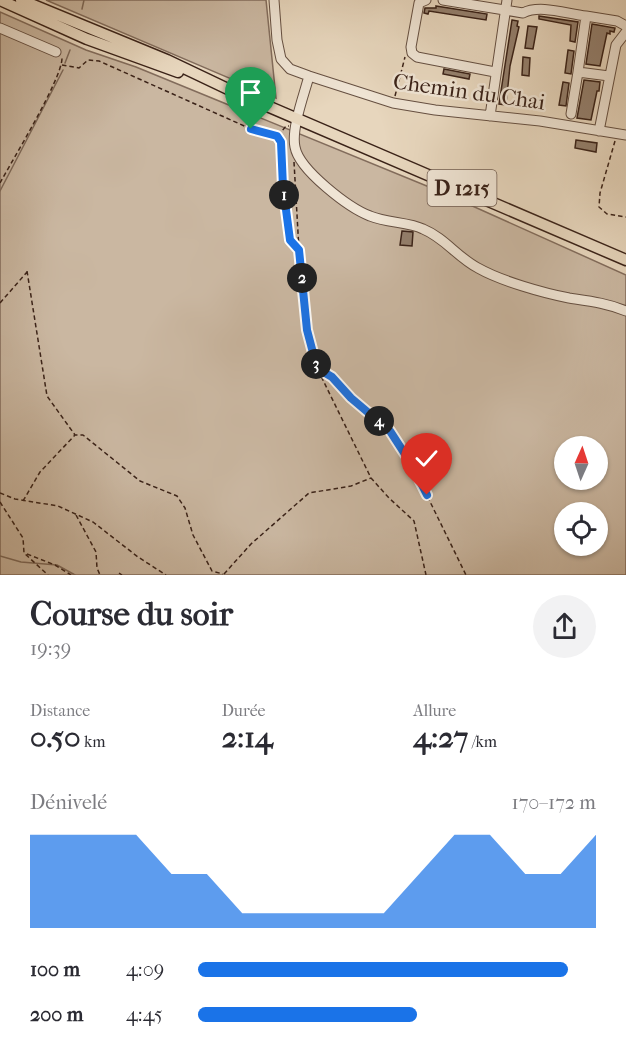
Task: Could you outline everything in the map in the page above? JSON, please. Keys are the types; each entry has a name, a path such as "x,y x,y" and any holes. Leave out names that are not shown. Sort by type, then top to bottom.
{"main road":[{"name":"D 1215","path":"0,0 87,39 231,90"},
{"name":"D 1215","path":"21,0 167,60 297,123 626,260"}],"street":[{"name":"Chemin du Chai","path":"274,0 281,59 290,69 393,103 621,134"},
{"path":"443,0 523,13 531,9 586,16 617,21 626,26"},
{"path":"490,116 507,0"},
{"path":"423,2 411,46 412,52 417,57 495,72"},
{"path":"571,114 586,16"},
{"path":"0,28 59,53"},
{"path":"599,131 616,45 626,32"},
{"path":"578,72 609,76"},
{"path":"309,76 297,123 294,146 299,159 351,207 392,223 422,228 445,241 451,249 478,268 520,285 567,297 610,304 626,310"}],"path":[{"path":"393,103 406,54 411,46"},
{"path":"0,183 62,65 59,53"},
{"path":"62,65 79,68 88,60 99,61 229,120 277,136 281,142 283,187 290,240 299,250"},
{"path":"277,136 286,126 297,123"},
{"path":"621,134 598,201 599,207 607,214 626,217"},
{"path":"294,161 299,250 307,330 317,368 372,478 389,498 414,521 426,575"},
{"path":"0,303 27,271 47,396 75,435"},
{"path":"317,368 332,377 351,398 390,431 412,465 466,575"},
{"path":"22,501 40,472 75,435 83,435 140,481 177,496 184,508 193,536 212,571 223,575 251,544 309,493 351,486 372,478"},
{"path":"0,493 22,501 58,507 93,522 138,557 166,575"},
{"path":"0,502 23,538 24,553 48,575"},
{"path":"76,514 96,552 100,575"},
{"path":"24,553 55,565 71,575"}],"shaded area":[{"path":"46,0 266,0 276,98"},
{"path":"0,12 86,50 136,67 439,191 626,275 626,575 0,575"}],"building":[{"path":"436,6 487,14 486,20 429,11 428,14 424,13 425,8 436,8"},
{"path":"539,16 578,22 575,42 570,41 571,25 539,19"},
{"path":"512,20 518,21 517,26 519,27 510,66 506,105 499,104"},
{"path":"592,24 615,28 614,32 607,33 600,66 586,64"},
{"path":"528,26 537,27 533,49 525,48"},
{"path":"568,50 574,51 571,74 565,73"},
{"path":"523,57 530,58 529,76 522,75"},
{"path":"444,69 470,74 469,79 443,74"},
{"path":"584,80 600,82 591,120 577,118"},
{"path":"563,82 569,83 566,106 559,105"},
{"path":"576,140 597,143 596,152 575,148"},
{"path":"402,231 413,232 412,246 400,245"}],"waterway":[{"path":"82,9 84,0"},
{"path":"65,63 70,50"},
{"path":"0,191 63,70"},
{"path":"0,556 21,562 57,565 75,575"}],"route":[{"path":"251,129 277,136 281,142 283,187 290,240 299,250 307,330 317,368 332,377 351,398 390,431 412,465 427,495"}]}
